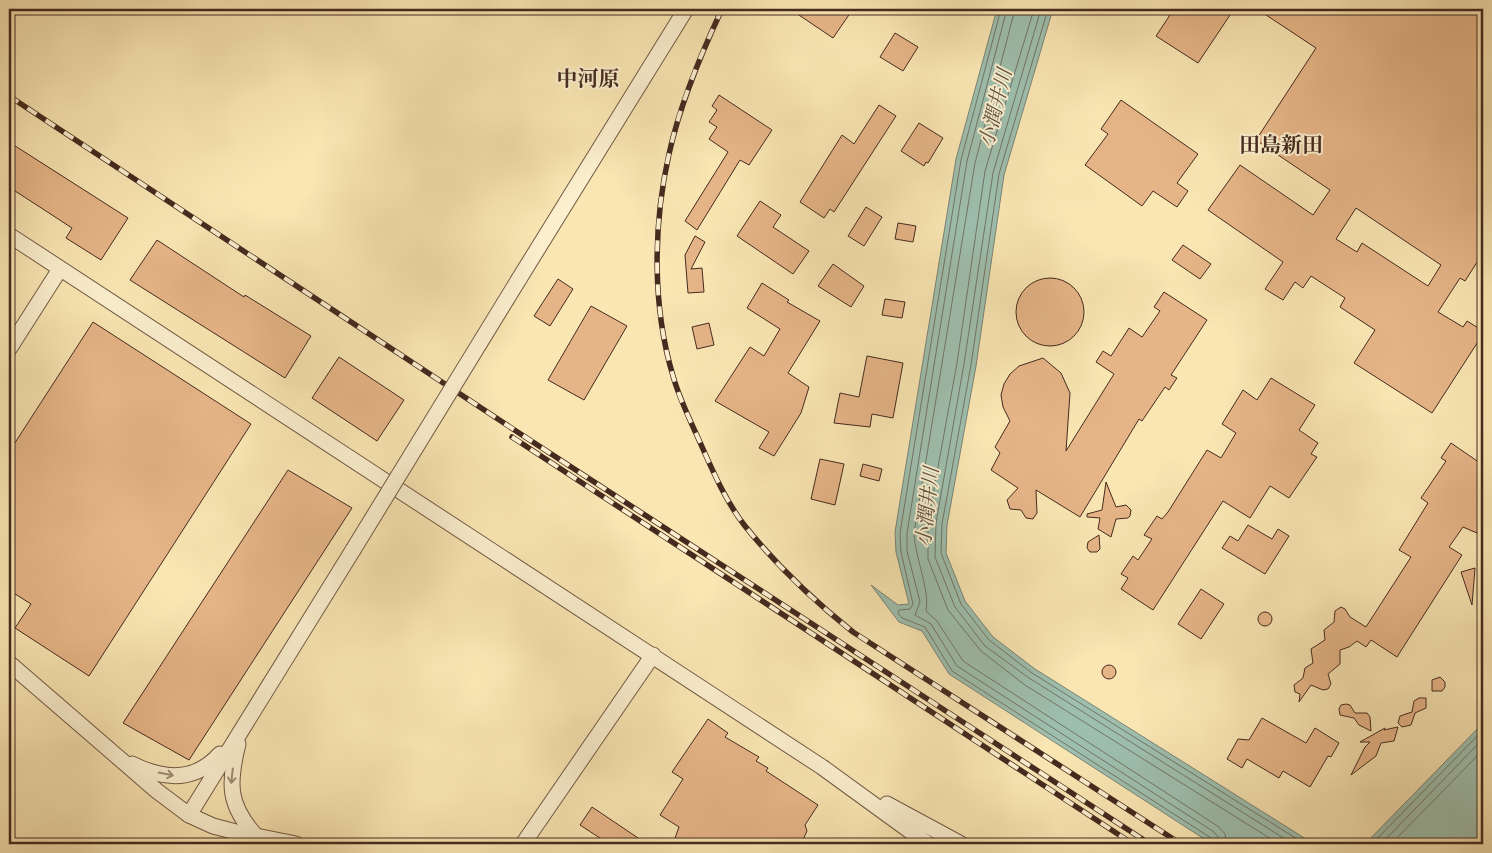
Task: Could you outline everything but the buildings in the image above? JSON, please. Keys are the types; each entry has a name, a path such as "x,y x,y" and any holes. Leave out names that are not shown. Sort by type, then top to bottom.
{"street":[{"path":"189,815 686,9"},
{"path":"9,235 822,767 928,844"},
{"path":"9,349 60,269"},
{"path":"523,844 652,655"},
{"path":"9,663 157,791 189,815 213,826 296,844"},
{"path":"120,758 146,770 182,776 200,772 212,763 242,728"},
{"path":"242,728 233,764 231,785 233,802 238,815 256,836"},
{"path":"822,767 961,844"}],"water":[{"name":"小潤井川","path":"997,9 1053,9 1004,175 976,366 947,525 946,553 965,601 993,637 1035,669 1314,844 1212,844 949,674 922,631 899,622 871,585 898,605 909,604 896,552 895,532 956,159"},
{"path":"1483,723 1483,844 1365,844"}],"railway":[{"path":"722,9 691,80 669,154 660,209 657,265 661,322 673,376 679,395 727,499 745,526 783,569 824,608 853,632 1181,844"},
{"path":"9,96 516,431 1150,844"},
{"path":"512,437 1133,844"}],"district":[{"name":"中河原","path":"588,79"},
{"name":"田島新田","path":"1281,145"}]}
